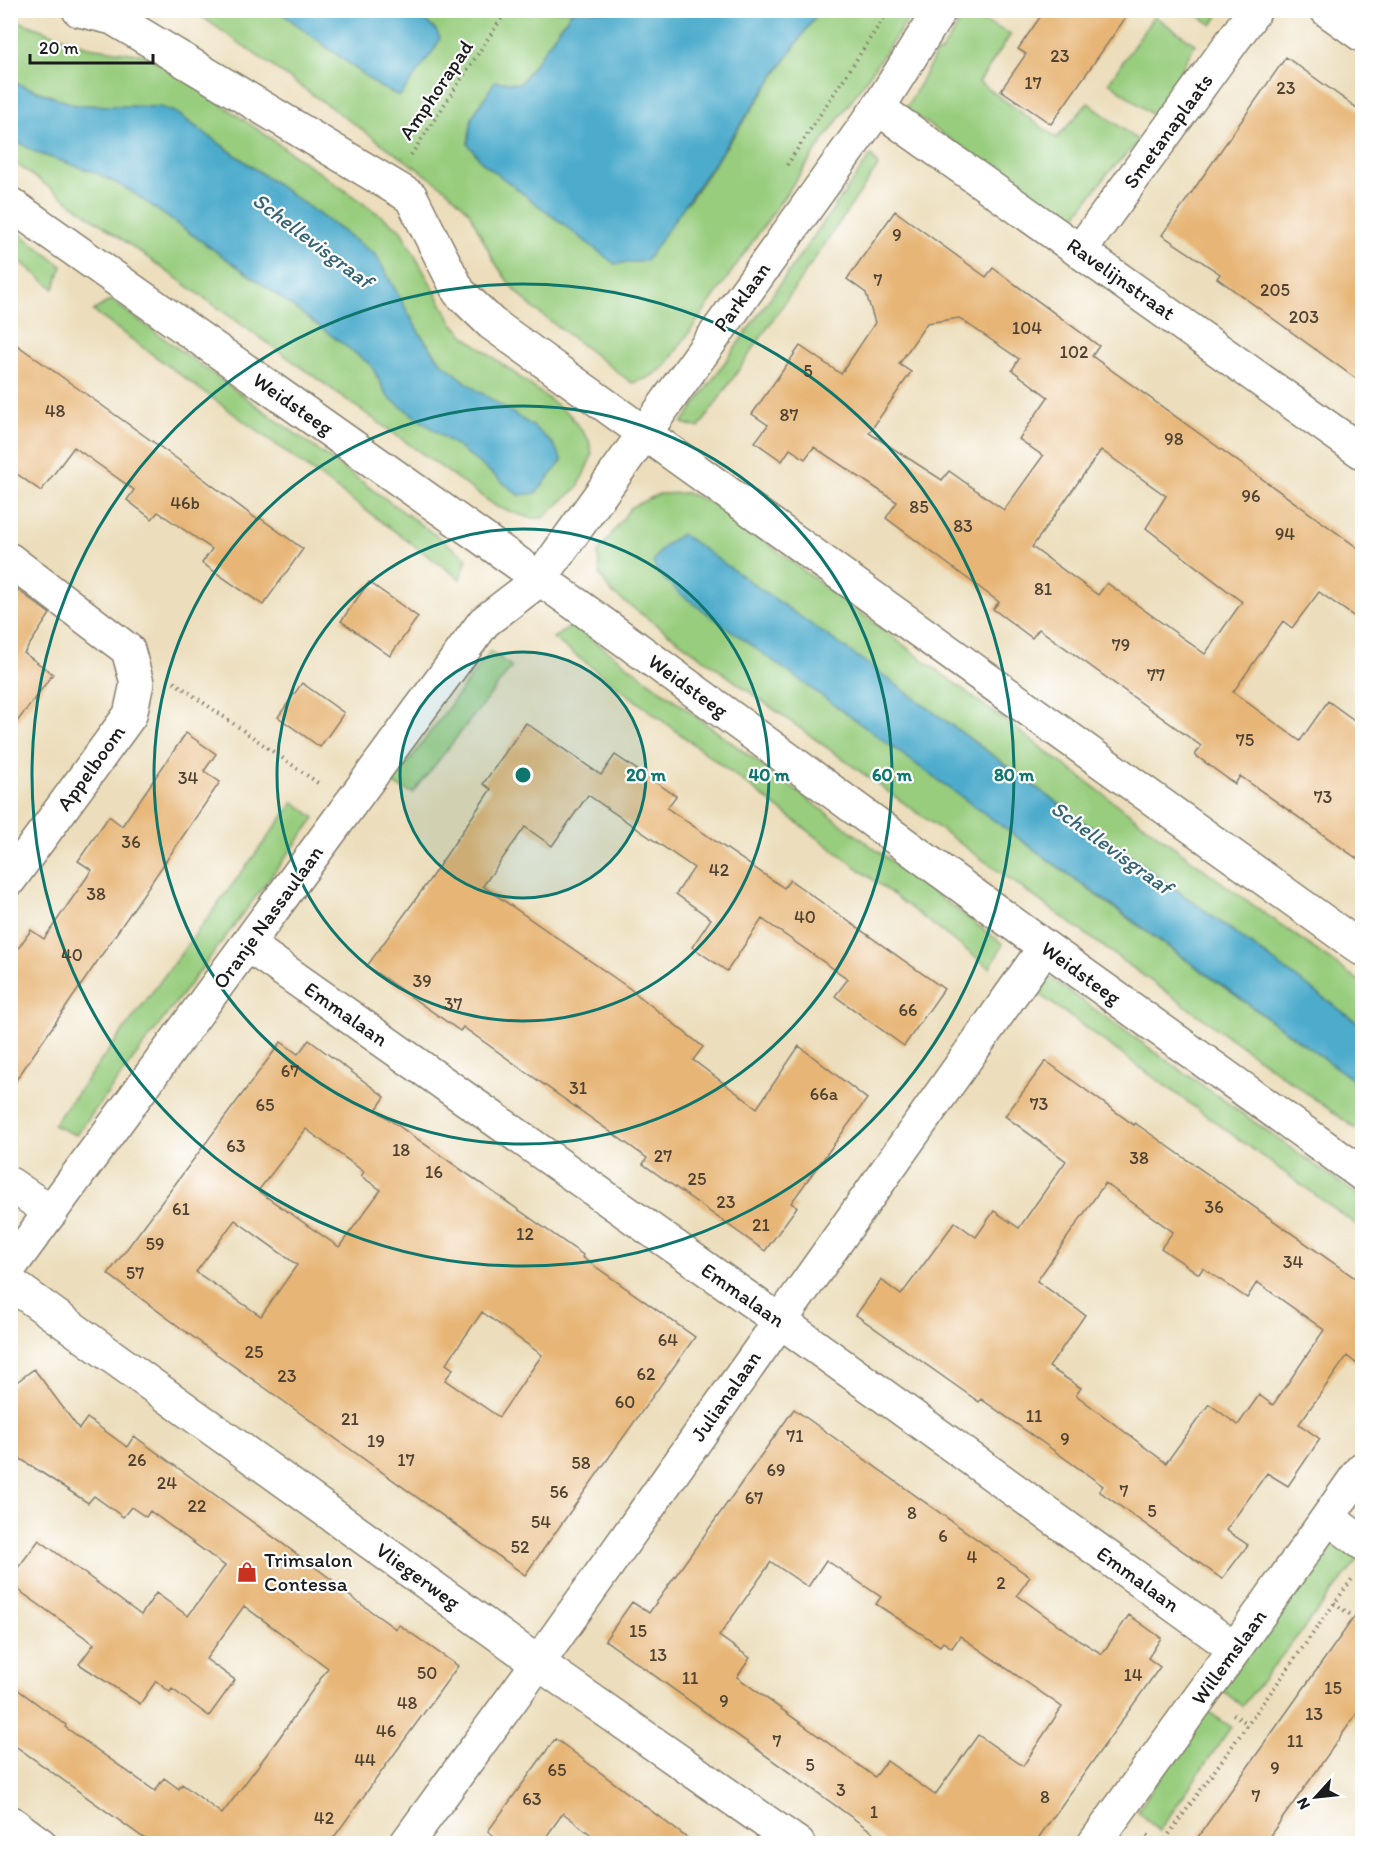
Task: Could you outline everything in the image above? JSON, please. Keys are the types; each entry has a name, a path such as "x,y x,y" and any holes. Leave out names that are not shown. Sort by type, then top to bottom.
{"street":[{"path":"79,10 113,18 411,197 459,291 490,323 1362,949"},
{"name":"Parklaan","path":"540,580 878,108 940,10"},
{"name":"Smetanaplaats","path":"1080,251 1255,10"},
{"path":"1327,10 1362,35"},
{"name":"Ravelijnstraat","path":"878,108 1362,452"},
{"name":"Weidsteeg","path":"10,204 584,610 1045,947 1362,1174"},
{"path":"10,560 128,650"},
{"name":"Oranje Nassaulaan","path":"10,1268 484,622 540,580"},
{"name":"Appelboom","path":"10,879 130,715 137,683 128,650"},
{"name":"Emmalaan","path":"248,945 780,1321 1235,1649"},
{"name":"Julianalaan","path":"406,1844 538,1663 1045,947"},
{"path":"10,1184 51,1212"},
{"name":"Vliegerweg","path":"10,1283 538,1663 798,1844"},
{"name":"Willemslaan","path":"1094,1844 1362,1470"},
{"path":"1329,1518 1360,1557"},
{"path":"10,1822 40,1844"}],"path":[{"name":"Amphorapad","path":"390,186 507,10"},
{"path":"128,650 350,806"},
{"path":"1162,1844 1334,1603 1360,1557"},
{"path":"1334,1603 1362,1623"}],"green space":[{"path":"194,11 279,11 380,87 399,96 436,47 439,38 436,30 413,11 572,11 520,84 468,144 483,163 615,264 690,200 819,11 914,11 665,367 648,378 632,383 533,308 511,286 494,261 468,210 446,189"},
{"path":"1191,11 1221,11 1212,25"},
{"path":"966,13 1011,34 979,82 1057,138 1088,103 1139,141 1108,173 1071,222 906,109 937,52 940,53"},
{"path":"1154,16 1195,44 1155,117 1109,82"},
{"path":"10,18 88,47 145,55 177,73 400,229 452,322 466,337 570,415 589,440 592,455 578,487 543,518 530,518 497,507 11,160 11,138 37,153 97,173 129,190 269,289 371,365 388,397 466,453 519,495 475,389 441,362 420,334 376,255 175,112 160,107 75,105 12,82"},
{"path":"871,155 878,166 699,428 682,423"},
{"path":"10,226 62,266 54,289 11,254"},
{"path":"111,300 467,558 460,579 93,311"},
{"path":"686,493 713,503 1228,887 1362,983 1362,1026 868,664 927,771 1362,1086 1362,1133 611,592 600,575 598,553 631,507 659,494"},
{"path":"573,625 1003,944 990,968 553,638"},
{"path":"490,651 512,667 413,793 392,784"},
{"path":"294,802 315,818 76,1135 53,1125"},
{"path":"1046,975 1362,1198 1362,1229 1035,991"},
{"path":"1330,1536 1358,1560 1242,1706 1221,1689"},
{"path":"1203,1708 1231,1727 1159,1831 1138,1811"}],"water":[{"path":"279,11 413,11 436,30 440,38 436,47 400,96 380,87"},
{"path":"572,11 819,11 646,261 615,264 483,163 468,144 472,117 495,81 520,84"},
{"name":"Schellevisgraaf","path":"10,81 75,105 160,107 175,112 376,255 420,334 441,362 475,389 533,426 554,445 562,461 536,493 519,495 466,453 388,397 371,365 269,289 129,190 97,173 37,153 11,138"},
{"name":"Schellevisgraaf","path":"682,534 868,664 1362,1026 1362,1086 679,593 658,573 653,563 664,546"}],"building":[{"path":"1045,10 1131,10 1051,124 1001,90 1026,54 1018,49"},
{"path":"1286,57 1362,112 1362,383 1217,278 1220,274 1162,235"},
{"path":"895,211 986,277 993,268 1099,346 1092,356 1362,551 1362,622 1319,592 1292,628 1283,621 1233,692 1300,741 1328,701 1362,726 1362,862 1240,776 1235,784 1195,755 1201,746 1039,629 1032,638 993,609 999,602 886,518 897,502 814,447 805,459 790,449 782,461 755,442 768,425 752,414 800,346 841,374 875,323 866,293 847,279","holes":["959,318 1019,359 1012,370 1048,397 1019,439 1043,456 1004,510 949,471 942,480 869,433 911,372 899,364 927,323","1101,450 1166,496 1146,528 1242,602 1205,654 1107,583 1098,595 1032,547"]},
{"path":"10,340 180,461 258,520 260,518 303,549 263,605 202,563 212,549 158,512 152,519 127,500 134,490 74,447 41,491 10,469"},
{"path":"369,582 418,617 390,656 341,621"},
{"path":"10,584 50,614 24,653 53,674 10,731"},
{"path":"302,683 344,713 320,747 278,717"},
{"path":"526,723 601,775 615,755 676,796 667,808 784,888 790,880 944,989 904,1046 835,996 848,979 762,919 727,971 692,947 711,919 676,894 694,868 588,795 552,846 525,827 483,886 629,988 703,1047 693,1060 757,1108 799,1046 867,1099 791,1203 797,1207 765,1251 643,1164 647,1158 463,1027 460,1031 367,966 491,789 483,784"},
{"path":"186,733 216,754 204,771 220,782 10,1089 10,960 31,930 44,939 92,870 78,861 109,816 122,826"},
{"path":"309,1040 385,1097 376,1110 583,1255 582,1257 695,1337 525,1575 108,1274 281,1042 298,1054","holes":["306,1129 364,1172 361,1176 381,1190 339,1247 258,1191","235,1220 297,1265 261,1316 196,1272","482,1312 542,1355 499,1417 445,1380 453,1369 446,1364"]},
{"path":"1046,1061 1362,1283 1362,1368 1347,1356 1299,1424 1320,1439 1288,1486 1267,1473 1226,1530 1248,1545 1222,1579 1099,1491 1103,1486 981,1399 979,1402 856,1315 881,1280 901,1295 955,1222 976,1237 994,1211 1019,1228 1066,1161 1005,1116","holes":["1105,1183 1173,1232 1161,1248 1199,1274 1203,1268 1247,1298 1257,1282 1324,1330 1273,1405 1259,1395 1238,1425 1209,1404 1166,1463 1076,1395 1081,1388 1049,1367 1085,1315 1037,1281"]},
{"path":"34,1369 79,1429 87,1418 127,1447 134,1436 396,1629 399,1625 458,1666 329,1844 152,1844 10,1742 10,1684 66,1725 65,1727 155,1791 164,1778 179,1789 182,1784 222,1814 328,1668 244,1606 206,1659 235,1680 209,1716 172,1689 170,1692 156,1681 140,1704 79,1664 94,1644 17,1589 10,1578 39,1540 141,1615 156,1593 188,1616 225,1566 150,1511 146,1517 131,1507 123,1517 94,1496 88,1503 10,1452 10,1387"},
{"path":"794,1409 1030,1577 1017,1595 1076,1638 1102,1654 1129,1615 1161,1638 1148,1658 1160,1667 1034,1844 889,1844 605,1640 632,1602 649,1613","holes":["826,1560 881,1597 876,1604 940,1646 943,1642 952,1648 960,1636 1062,1707 1023,1766 978,1735 935,1795 887,1761 875,1777 737,1677 750,1658 719,1636 771,1562 808,1587"]},
{"path":"1362,1606 1362,1706 1315,1773 1264,1844 1193,1844"},
{"path":"555,1739 695,1844 603,1844 563,1813 541,1844 504,1844 488,1831"}],"place":[{"name":"Trimsalon Contessa","path":"247,1572"}]}
